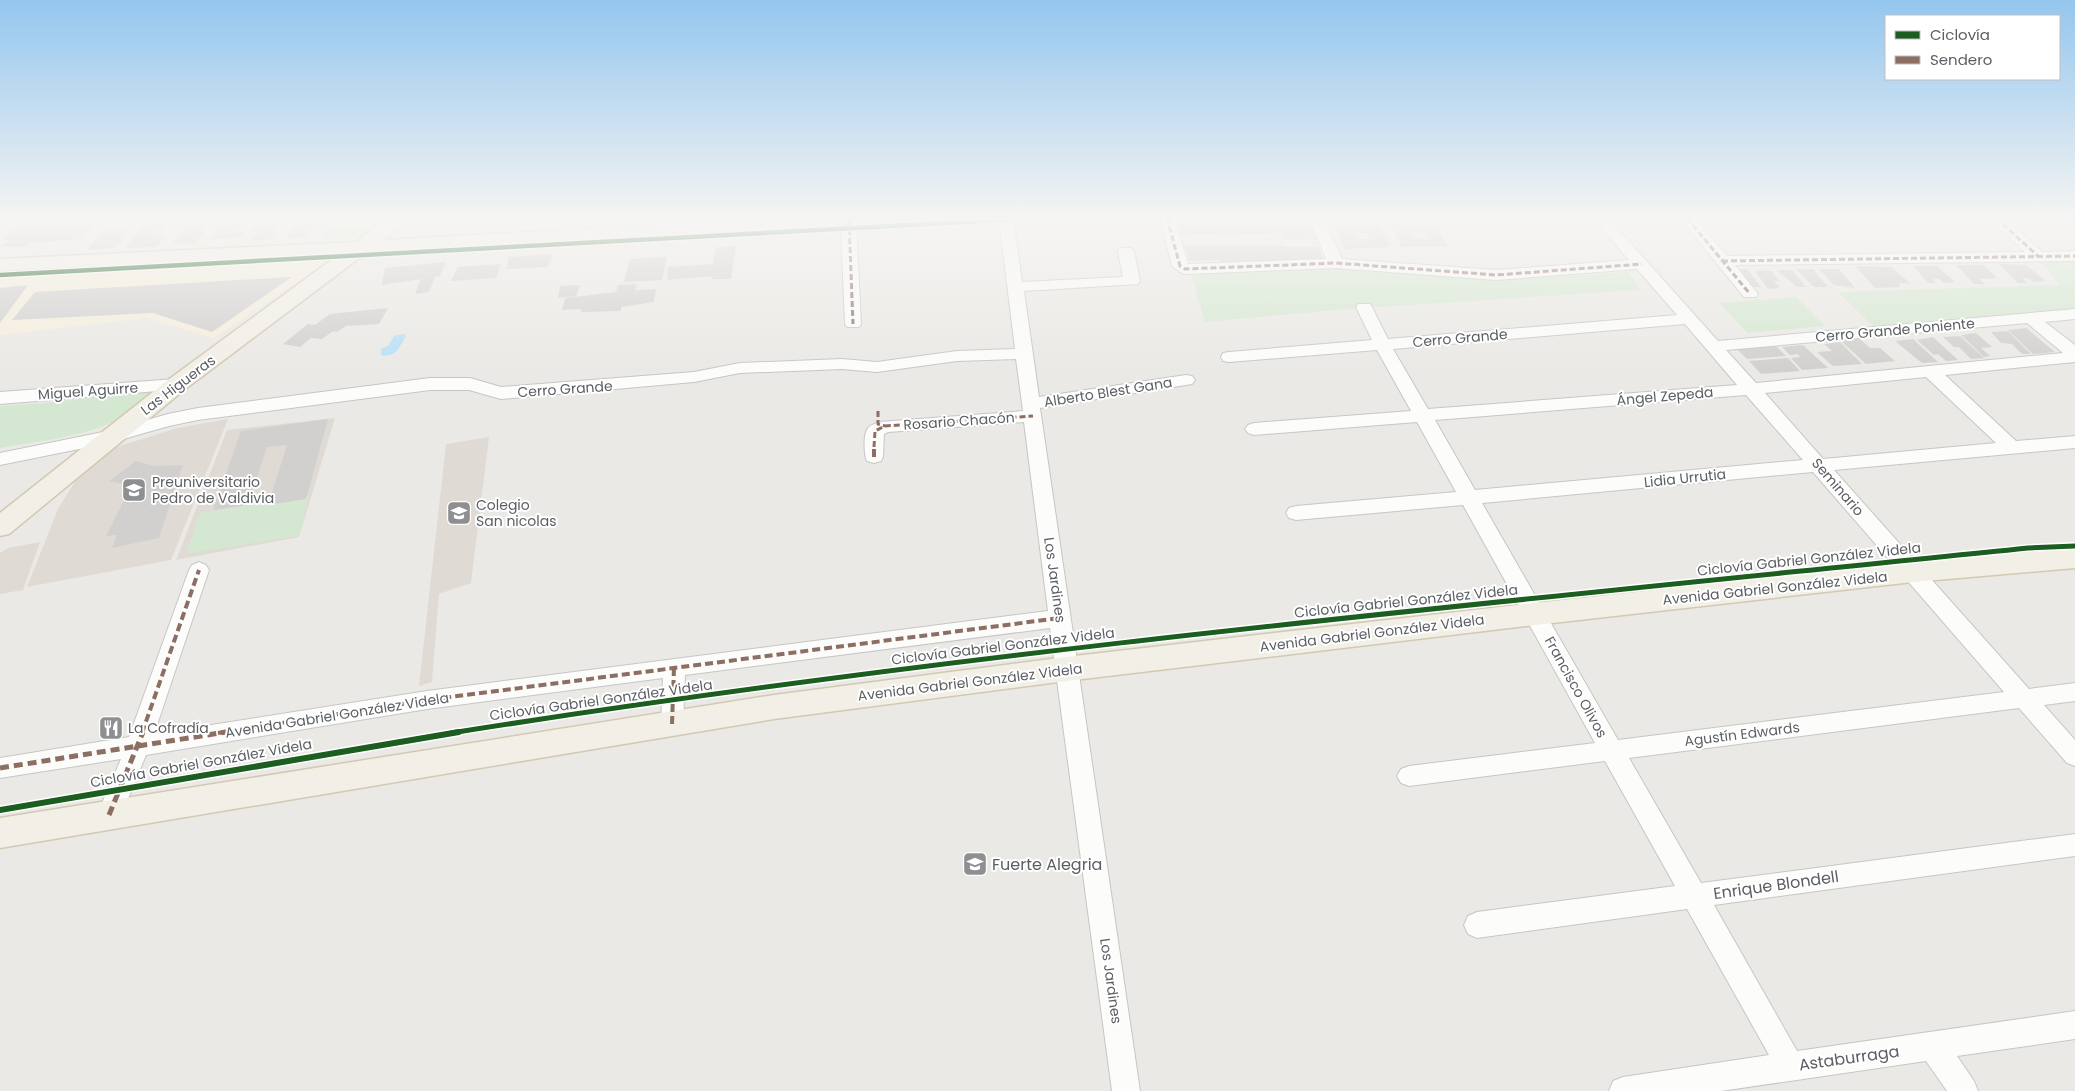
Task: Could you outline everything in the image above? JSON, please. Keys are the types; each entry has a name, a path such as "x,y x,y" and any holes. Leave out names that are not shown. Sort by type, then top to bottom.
{"main road":[{"name":"Las Higueras","path":"0,527 109,437 332,269"},
{"name":"Avenida Gabriel González Videla","path":"0,833 774,707 1066,669 1535,614 1913,572 2075,558"}],"street":[{"path":"850,269 853,324"},
{"name":"Los Jardines","path":"1012,269 1126,1091"},
{"path":"1014,287 1132,281 1130,269"},
{"path":"1415,269 1496,275 1577,269"},
{"name":"Seminario","path":"1646,269 2075,756"},
{"path":"1729,269 1750,294"},
{"name":"Francisco Olivos","path":"1364,306 1423,416 1790,1066"},
{"name":"Cerro Grande Poniente","path":"1714,346 2075,314"},
{"path":"2031,318 2075,356"},
{"name":"Cerro Grande","path":"1229,357 1691,319"},
{"name":"Cerro Grande","path":"109,437 168,420 198,414 430,384 470,384 500,393 527,392 694,377 740,368 842,364 878,367 957,356 1024,354"},
{"name":"Ángel Zepeda","path":"1254,429 1752,389 2075,356"},
{"path":"1930,371 2012,448"},
{"name":"Alberto Blest Gana","path":"1032,410 1186,380"},
{"name":"Miguel Aguirre","path":"0,398 176,385"},
{"name":"Rosario Chacón","path":"874,457 875,431 882,419 1032,410"},
{"path":"0,459 109,437"},
{"name":"Lidia Urrutia","path":"1296,513 2075,442"},
{"path":"109,815 138,746 199,570"},
{"name":"Avenida Gabriel González Videla","path":"0,768 427,700 1060,618"},
{"path":"672,724 674,668"},
{"name":"Agustín Edwards","path":"1409,776 2075,692"},
{"name":"Enrique Blondell","path":"1477,925 2075,845"},
{"name":"Astaburraga","path":"1623,1091 2075,1025"},
{"path":"1933,1046 1964,1091"}],"shaded area":[{"path":"166,269 316,269 214,338 147,318 0,335 0,278"},
{"path":"335,418 299,537 176,560 227,430"},
{"name":"Preuniversitario Pedro de Valdivia","path":"228,419 171,560 27,587 58,509 81,472 107,450 177,428"},
{"name":"Colegio San nicolas","path":"489,437 471,583 439,594 432,682 419,686 446,444"},
{"path":"40,542 23,590 0,594 0,553 8,548"}],"green space":[{"path":"1350,269 1498,280 1628,272 1640,290 1348,309 1205,322 1191,274"},
{"path":"2046,269 2075,269 2075,311 1875,328 1838,292 2060,285"},
{"path":"1796,297 1825,326 1747,333 1720,303"},
{"path":"153,391 129,413 93,430 61,438 0,448 0,406"},
{"path":"309,496 299,536 186,554 200,513"}],"water":[{"path":"404,334 406,336 397,351 391,355 381,355 381,349 388,346 394,336"}],"building":[{"path":"385,269 443,269 440,276 435,277 429,292 415,294 421,279 382,285"},
{"path":"457,269 499,269 496,278 451,281"},
{"path":"627,269 664,269 662,280 624,282"},
{"path":"668,269 733,269 731,279 712,279 713,276 667,280"},
{"path":"1732,269 1747,269 1761,287 1746,287"},
{"path":"1796,269 1813,269 1828,287 1814,287"},
{"path":"1819,269 1839,269 1855,288 1834,285"},
{"path":"1858,269 1893,269 1911,284 1899,283 1900,287 1875,288"},
{"path":"1916,269 1940,269 1955,282 1944,283 1939,279 1933,279 1936,283 1928,283"},
{"path":"1960,269 1987,269 1997,278 1979,279 1985,284 1974,284"},
{"path":"2004,269 2031,269 2046,281 2034,282 2022,277 2027,283 2018,283"},
{"path":"1770,270 1780,281 1774,281 1780,288 1768,289 1755,271"},
{"path":"1776,270 1792,270 1806,287 1797,287"},
{"path":"292,277 212,332 153,313 12,320 35,292"},
{"path":"637,284 635,290 656,289 654,302 621,307 621,311 581,312 581,309 562,310 565,298 616,292 618,285"},
{"path":"28,285 0,323 0,288"},
{"path":"580,285 576,296 558,298 560,286"},
{"path":"388,308 379,324 346,326 337,332 333,331 322,339 311,338 300,347 283,344 308,324 315,325 330,314"},
{"path":"2026,328 2055,352 2033,354 2008,330"},
{"path":"2008,331 2031,354 2022,354 2012,344 2001,343 1991,332"},
{"path":"1976,333 1992,347 1981,348 1990,356 1984,357 1961,335"},
{"path":"1960,336 1984,358 1971,359 1959,347 1954,347 1943,337"},
{"path":"1933,337 1958,360 1946,361 1938,354 1934,355 1917,340"},
{"path":"1859,338 1870,348 1880,348 1895,361 1866,364 1841,341"},
{"path":"1913,339 1938,362 1922,363 1895,341"},
{"path":"1840,342 1862,364 1833,366 1817,352 1832,351 1824,344"},
{"path":"1803,345 1828,368 1802,370 1791,358 1800,357 1798,354 1790,355 1782,347"},
{"path":"1776,346 1786,356 1747,359 1737,349"},
{"path":"1788,358 1800,371 1761,374 1749,361"},
{"path":"328,419 306,499 268,505 287,445 267,447 248,505 213,510 241,431"},
{"path":"136,461 154,466 183,465 159,538 112,548 117,535 106,536 131,486 109,481"}],"marked path":[{"path":"850,269 853,324"},
{"path":"1415,269 1496,275 1577,269"},
{"path":"1729,269 1750,294"},
{"path":"878,411 878,424 885,426"},
{"path":"874,457 875,431 885,426 1033,416"},
{"path":"109,815 138,746 199,570"},
{"path":"0,768 427,700 1060,618"},
{"path":"672,724 674,668"}],"cycle path":[{"path":"0,275 111,269"},
{"name":"Ciclovía Gabriel González Videla","path":"0,810 502,725 670,700 1009,655 1348,617 2028,548 2075,546"}],"place":[{"name":"Preuniversitario Pedro de Valdivia","path":"134,490"},
{"name":"Colegio San nicolas","path":"459,513"},
{"name":"La Cofradía","path":"111,728"},
{"name":"Fuerte Alegria","path":"975,864"}]}
